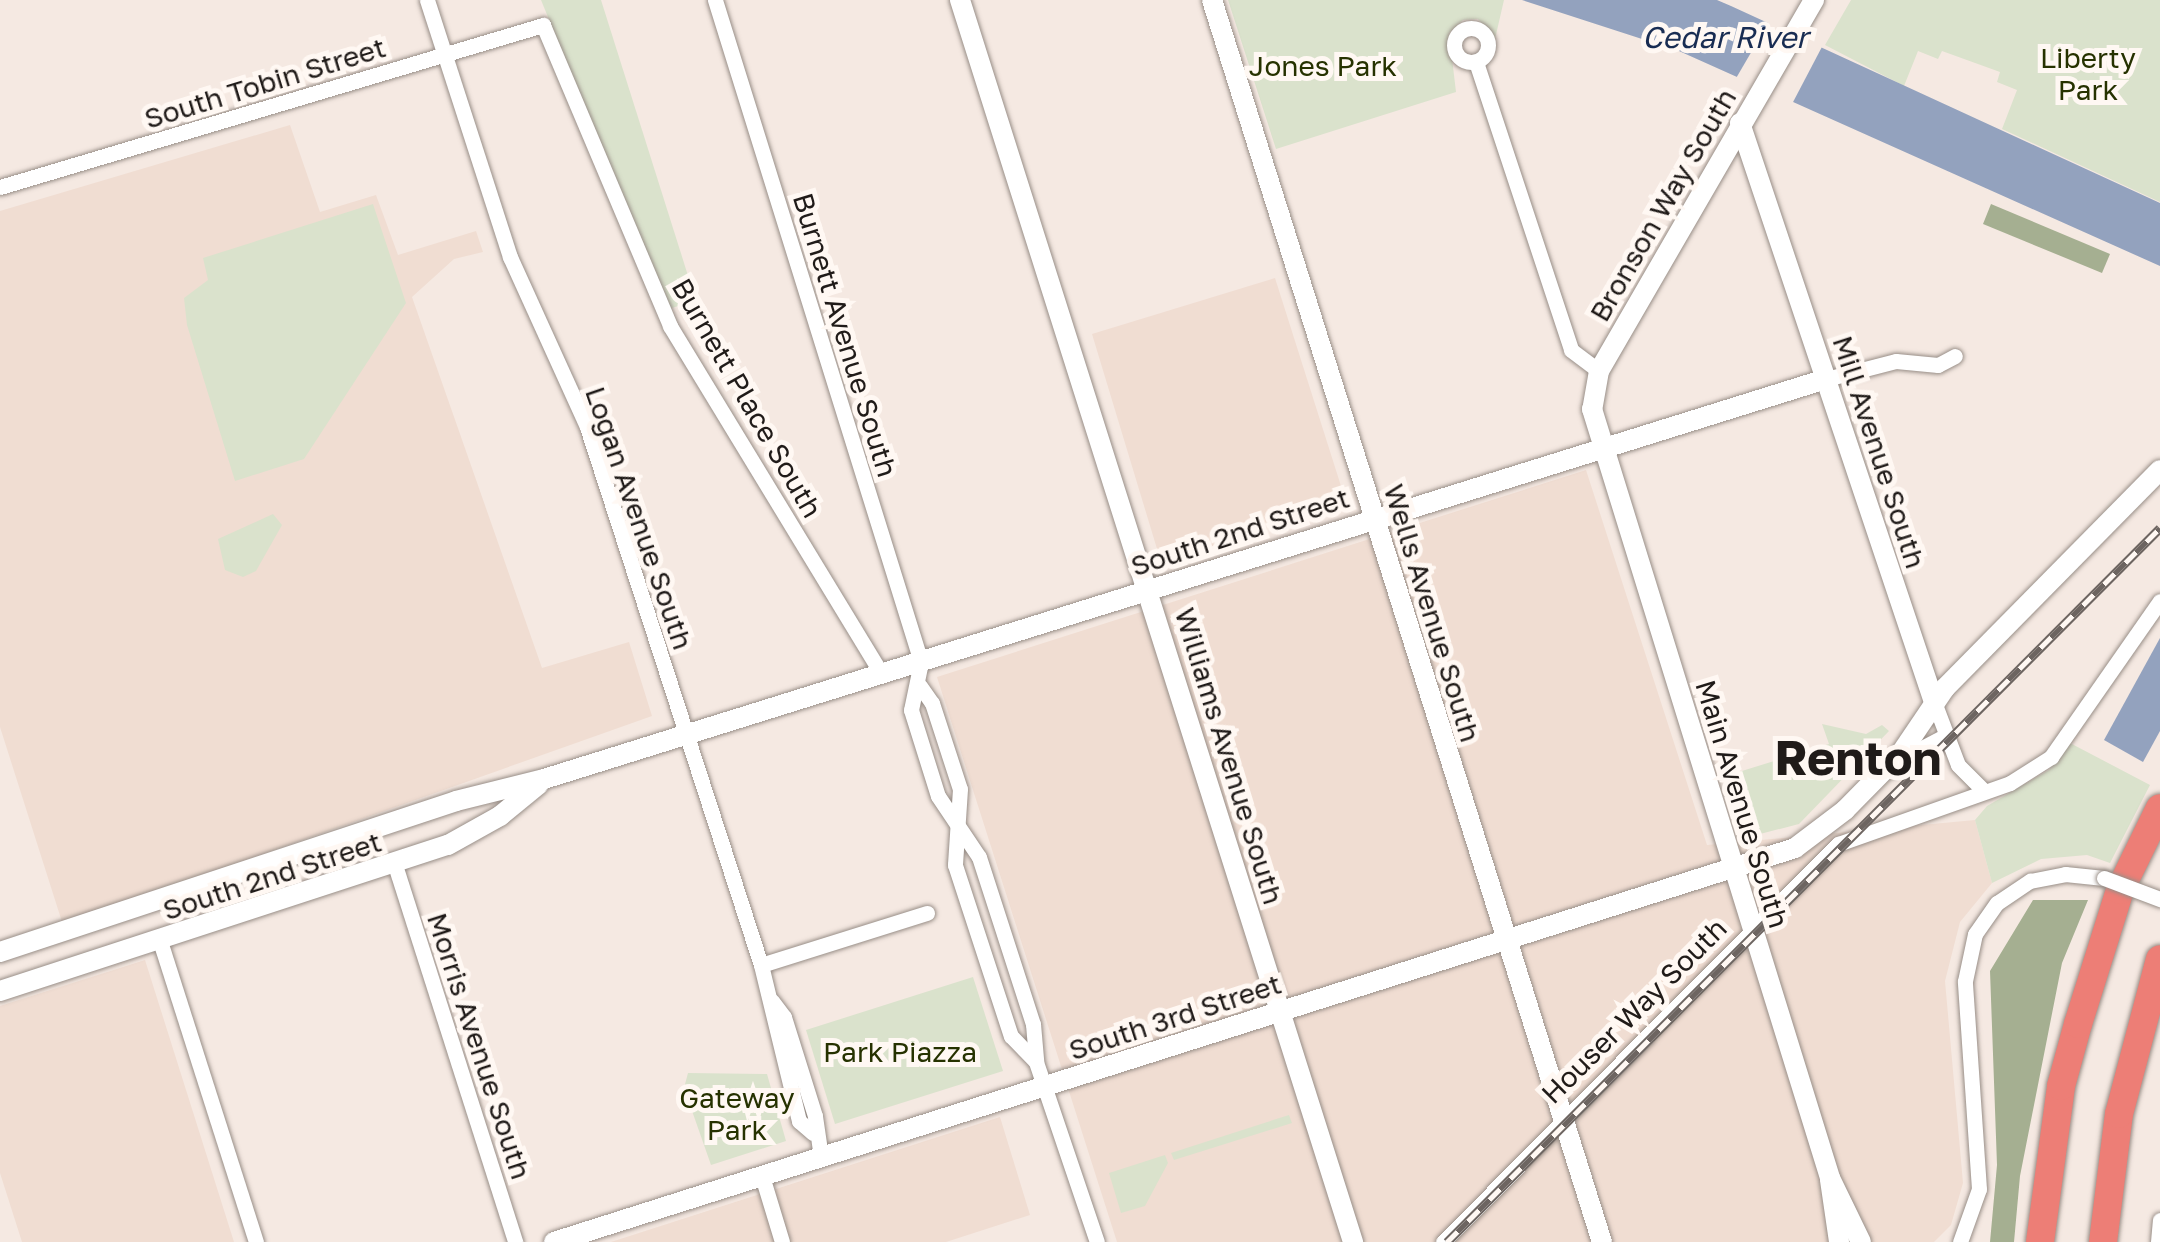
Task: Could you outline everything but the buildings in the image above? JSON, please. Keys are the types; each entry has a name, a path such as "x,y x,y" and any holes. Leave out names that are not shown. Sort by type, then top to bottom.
{"highway":[{"path":"2040,1242 2062,1086 2078,1024 2120,890 2160,808"},
{"path":"2103,1242 2119,1114 2160,959"}],"main road":[{"name":"Williams Avenue South","path":"960,0 1354,1242"},
{"name":"Wells Avenue South","path":"1212,0 1602,1242"},
{"name":"Bronson Way South","path":"1602,445 1592,409 1599,372 1805,3"},
{"name":"Mill Avenue South","path":"1742,121 1934,702"},
{"name":"South 2nd Street","path":"0,952 456,800 544,780 1602,445 1826,379"},
{"name":"Main Avenue South","path":"1602,445 1830,1178 1861,1242"},
{"path":"1884,770 1934,702 2160,470"},
{"path":"1884,770 1904,766 1946,739"},
{"name":"South 3rd Street","path":"554,1242 1734,869 1811,840 1884,770"},
{"name":"South 2nd Street","path":"0,992 395,865 500,816 544,780"},
{"name":"Main Avenue South","path":"1830,1178 1839,1242"}],"street":[{"name":"Logan Avenue South","path":"428,0 518,276 587,427 761,965 799,1120 813,1133 820,1157"},
{"name":"Burnett Avenue South","path":"714,0 921,662 920,686 912,710 938,796 979,857 1033,1024 1036,1062"},
{"name":"South Tobin Street","path":"0,186 543,24"},
{"name":"Burnett Place South","path":"543,24 670,326 882,674"},
{"path":"1476,62 1571,350 1599,372"},
{"name":"South 2nd Street","path":"1826,379 1896,360 1938,365 1955,356"},
{"path":"1982,789 2010,783 2051,757 2160,601"},
{"name":"Mill Avenue South","path":"1934,702 1958,766 1982,789"},
{"name":"Houser Way South","path":"1443,1242 1849,837 1961,803 1982,789"},
{"name":"Burnett Avenue South","path":"958,826 955,865 1006,1020 1036,1062 1096,1242"},
{"name":"Morris Avenue South","path":"395,865 515,1242"},
{"path":"1960,1242 1979,1188 1965,981 1975,934 1997,903 2030,881 2065,874 2104,878 2160,899"},
{"path":"761,965 927,913"},
{"path":"160,941 256,1242"},
{"path":"762,1176 782,1242"},
{"path":"2158,1242 2160,1220"}],"shaded area":[{"path":"290,125 320,212 376,195 398,255 476,231 483,252 454,259 412,297 542,668 629,642 652,716 63,925 0,727 0,211"},
{"path":"1275,278 1347,505 1161,562 1092,334"},
{"path":"1586,470 1707,845 1975,820 1992,883 1960,922 1945,981 1963,1183 1951,1225 1934,1242 1117,1242 937,677"},
{"path":"145,960 234,1242 22,1242 0,1173 0,1006"},
{"path":"1000,1117 1030,1215 946,1242 611,1242"}],"green space":[{"path":"541,0 601,0 696,301 668,309"},
{"name":"Jones Park","path":"1228,0 1504,0 1495,39 1478,19 1463,20 1449,33 1456,92 1276,149"},
{"name":"Liberty Park","path":"1851,0 2160,0 2160,202 2002,129 2017,90 1997,82 2000,72 1942,51 1938,59 1918,51 1904,86 1825,45"},
{"path":"373,204 406,303 304,459 235,481 187,325 184,298 208,280 203,258"},
{"path":"1991,204 2110,254 2102,273 1983,224"},
{"path":"273,514 282,525 256,571 243,577 225,570 218,539"},
{"path":"1822,724 1866,734 1882,725 1889,731 1799,824 1760,834 1745,830 1729,775 1829,744"},
{"path":"2070,743 2150,785 2110,863 2087,855 2041,859 1992,883 1975,820 1987,806 2049,770"},
{"path":"2033,900 2088,900 2062,963 2020,1176 2014,1242 1990,1242 1997,1165 1990,971"},
{"name":"Park Piazza","path":"973,977 1003,1071 835,1124 806,1030"},
{"name":"Gateway Park","path":"688,1073 767,1074 786,1141 711,1165 684,1088"},
{"path":"1289,1115 1292,1123 1174,1160 1171,1153"},
{"path":"1165,1155 1168,1163 1145,1206 1121,1213 1109,1173"}],"water":[{"name":"Cedar River","path":"1522,0 1717,0 2160,203 2160,266 1679,51"},
{"path":"2160,638 2160,731 2143,762 2104,740"}],"pier":[{"path":"1770,20 1824,43 1792,104 1735,80"}],"railway":[{"path":"1447,1242 2160,528"}],"district":[{"name":"Renton","path":"1858,758"}]}
